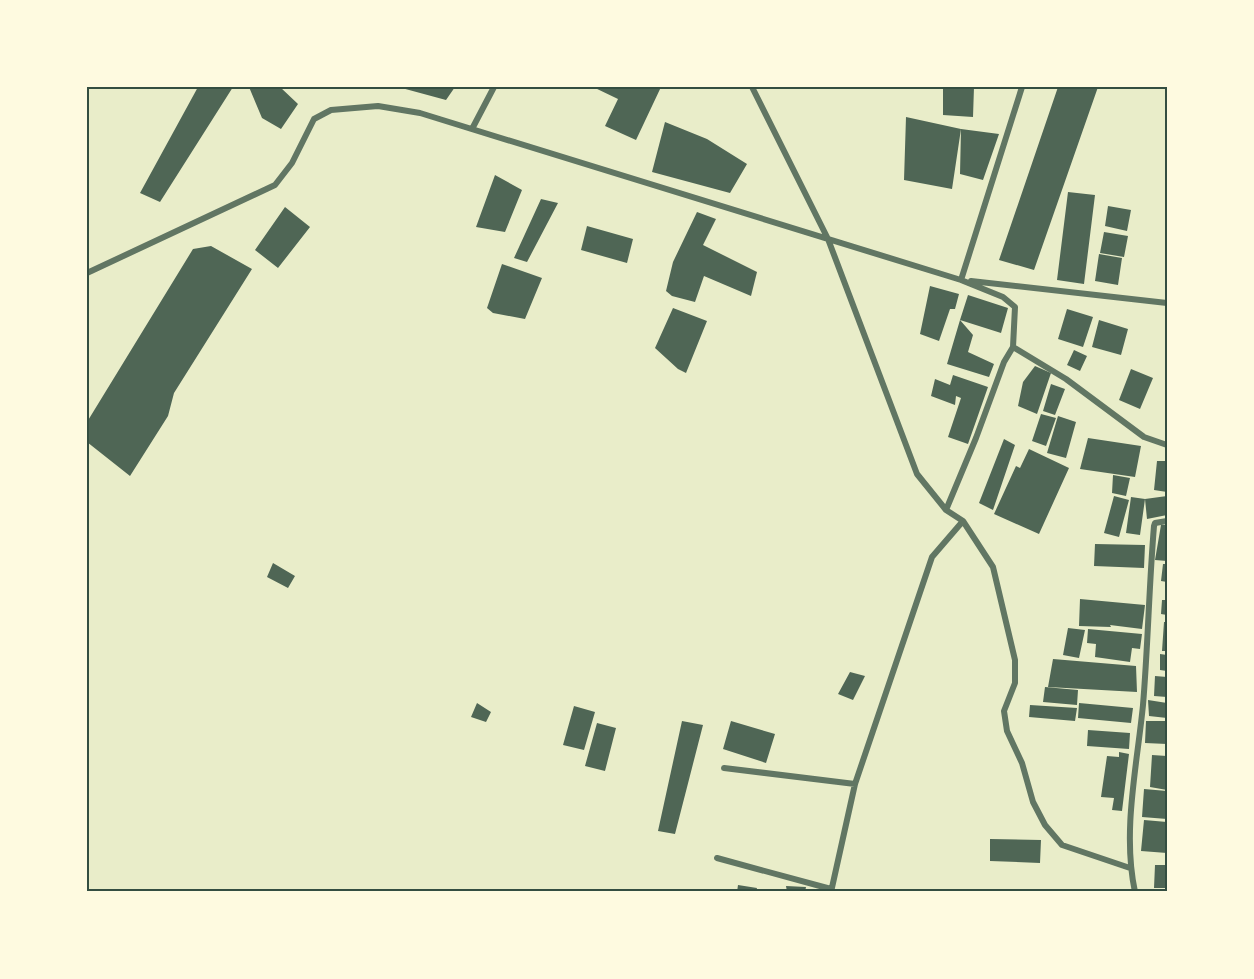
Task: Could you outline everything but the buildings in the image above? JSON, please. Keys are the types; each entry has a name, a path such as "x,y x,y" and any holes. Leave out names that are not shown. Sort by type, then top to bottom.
{"street":[{"path":"472,129 494,87"},
{"path":"752,87 828,239 917,474 946,510 963,521 993,567 1015,660 1015,683 1004,711 1007,731 1022,763 1033,802 1045,825 1062,845 1130,868"},
{"path":"961,280 1022,87"},
{"path":"87,273 275,185 292,163 314,119 331,110 378,106 420,113 961,280 1003,297 1015,307 1013,347 1004,362 946,510"},
{"path":"961,280 1167,303"},
{"path":"1013,347 1066,379 1144,437 1167,445"},
{"path":"717,858 831,890 855,784 932,557 963,521"},
{"path":"1135,892 1130,868 1131,818 1147,654 1154,526 1155,523 1167,521"},
{"path":"724,768 855,784"}]}
